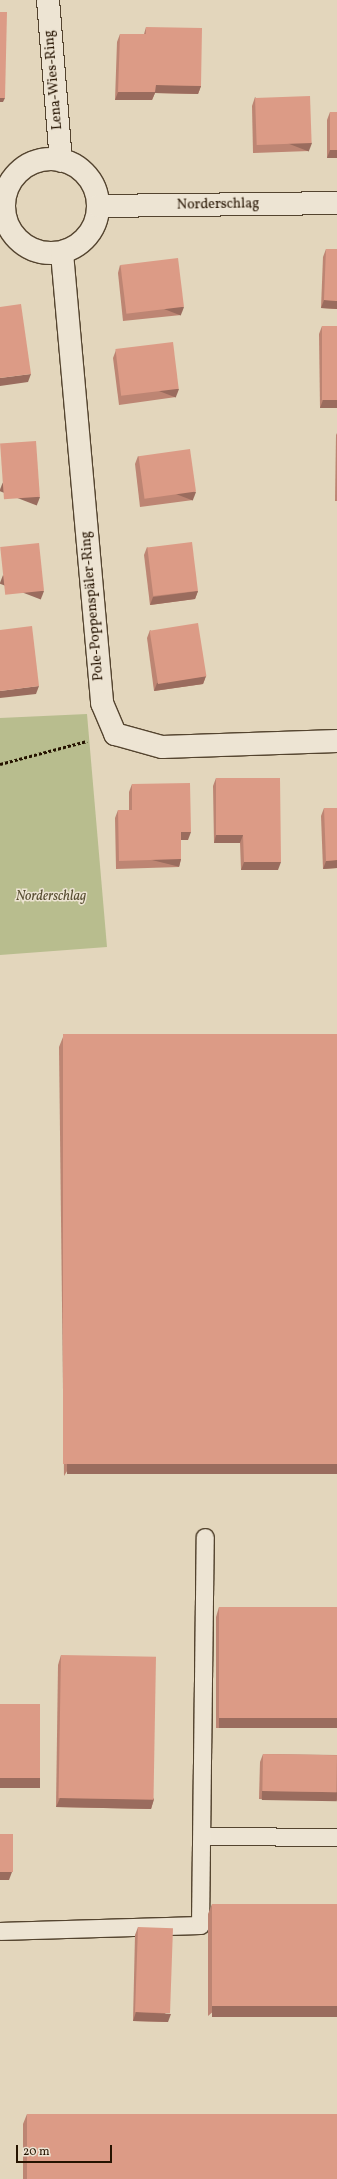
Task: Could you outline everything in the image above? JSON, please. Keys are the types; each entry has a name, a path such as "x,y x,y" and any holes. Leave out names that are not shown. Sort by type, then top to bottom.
{"street":[{"name":"Lena-Wies-Ring","path":"48,0 61,160"},
{"path":"47,159 61,160 76,166 88,177 96,190 98,206 96,222 88,236 76,246 62,253 34,251 22,244 6,222 2,208 11,181 21,170 33,163 47,159"},
{"name":"Norderschlag","path":"98,206 337,203"},
{"name":"Pole-Poppenspäler-Ring","path":"62,253 102,703 115,734"},
{"path":"115,734 162,747 337,741"}],"lane":[{"path":"0,1931 200,1925 203,1836 205,1537"},
{"path":"203,1836 337,1837"}],"path":[{"path":"0,764 115,734"}],"green space":[{"name":"Norderschlag","path":"87,714 107,947 0,955 0,718"}],"building":[{"path":"0,12 7,12 5,98 0,98"},
{"path":"146,27 202,28 201,86 156,85 155,92 118,92 120,34 146,34"},
{"path":"310,96 312,143 257,145 255,98"},
{"path":"330,112 337,112 337,150 330,150"},
{"path":"326,249 337,249 337,301 324,300"},
{"path":"178,258 184,307 126,314 120,265"},
{"path":"21,304 31,374 0,378 0,307"},
{"path":"322,326 337,326 337,400 322,400"},
{"path":"173,342 179,389 121,396 115,349"},
{"path":"36,441 40,497 4,499 0,444"},
{"path":"190,449 196,492 144,499 139,456"},
{"path":"192,542 198,591 153,596 147,547"},
{"path":"39,543 44,591 5,595 0,547"},
{"path":"198,623 206,676 158,684 150,631"},
{"path":"32,626 39,686 0,691 0,630"},
{"path":"216,778 280,778 281,862 244,862 243,835 216,835"},
{"path":"190,783 191,832 181,832 181,859 119,861 118,810 132,810 132,784"},
{"path":"324,808 337,808 337,860 326,861"},
{"path":"63,1034 337,1034 337,1464 63,1464"},
{"path":"219,1607 337,1607 337,1718 219,1718"},
{"path":"61,1655 156,1657 153,1800 59,1798"},
{"path":"0,1704 40,1704 40,1778 0,1778"},
{"path":"263,1754 337,1755 336,1792 262,1791"},
{"path":"0,1834 13,1834 13,1872 0,1872"},
{"path":"212,1904 337,1904 337,2006 212,2006"},
{"path":"138,1927 173,1928 170,2013 135,2012"},
{"path":"27,2114 337,2114 337,2179 27,2179"}]}
